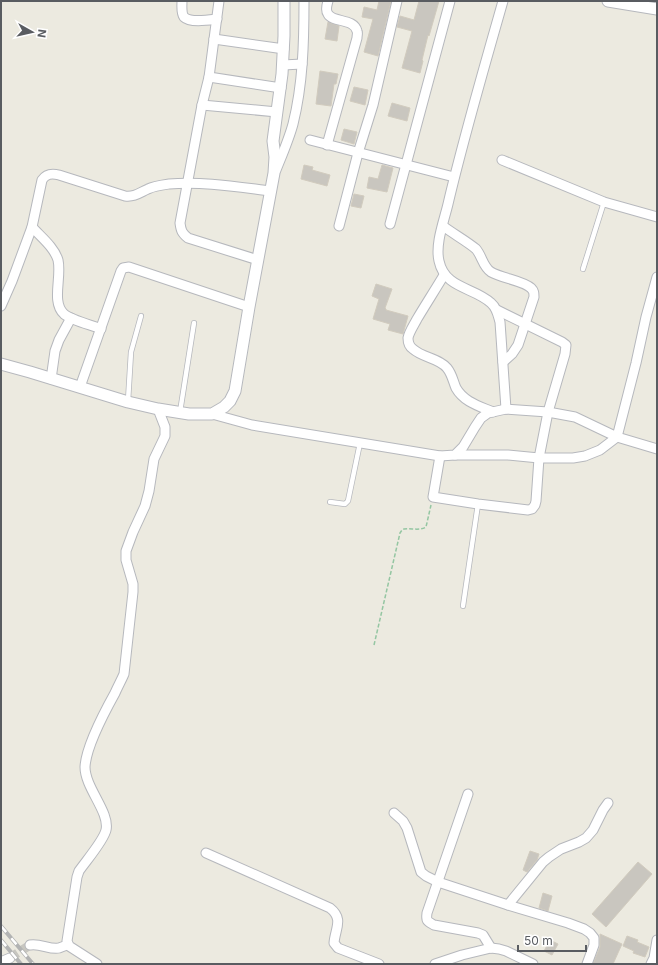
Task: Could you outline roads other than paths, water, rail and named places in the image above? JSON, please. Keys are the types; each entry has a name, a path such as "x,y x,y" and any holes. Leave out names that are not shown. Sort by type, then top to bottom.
{"street":[{"path":"182,1 184,17 192,20 217,20"},
{"path":"219,1 209,77 202,105 180,223 181,230 188,238 258,260"},
{"path":"212,414 224,407 230,401 235,391 271,191 275,157 273,141 283,64 284,1"},
{"path":"274,173 287,143 297,107 302,64 304,1"},
{"path":"327,145 357,38 357,30 354,25 332,17 328,14 326,9 328,1"},
{"path":"339,226 358,152 373,105 397,1"},
{"path":"390,224 450,1"},
{"path":"503,1 454,178 439,240 438,251 439,261 444,275 457,285 492,303 497,310 500,322 506,409"},
{"path":"608,1 657,10"},
{"path":"214,39 284,49"},
{"path":"283,64 302,64"},
{"path":"209,77 281,88"},
{"path":"202,105 277,112"},
{"path":"310,140 454,178"},
{"path":"502,160 604,202 657,217"},
{"path":"1,306 32,227 42,180 48,174 58,175 125,196 136,195 157,186 188,182 271,191"},
{"path":"443,226 474,248 479,253 489,271 530,287 534,292 534,297 518,345 512,354 503,362"},
{"path":"32,227 46,241 58,260 59,274 57,298 59,306 64,314 71,318 101,328"},
{"path":"80,387 123,268 128,267 250,307"},
{"path":"444,275 411,329 408,338 410,347 445,366 449,370 461,395 468,402 493,412"},
{"path":"1,364 128,402 158,409 189,414 212,414 252,425 360,443 440,456 508,455 539,458 573,458 586,456 600,450 617,438 657,277"},
{"path":"440,456 433,497 478,504 528,510 532,509 536,501 539,458 548,412 565,354 566,345 497,310"},
{"path":"51,378 55,351 71,318"},
{"path":"97,964 74,950 69,946 67,941 79,871 103,838 106,831 104,815 89,786 85,767 87,754 94,736 115,692 121,683 124,674 133,592 133,584 126,560 126,552 145,506 154,459 165,436 165,427 158,409"},
{"path":"455,455 463,447 481,418 488,413 506,409 548,412 575,417 617,438 657,448"},
{"path":"468,794 427,919 428,922 434,925 483,935 491,948"},
{"path":"508,905 543,862 561,849 586,838 593,830 608,803"},
{"path":"394,813 403,821 407,828 421,872 426,876 438,882 584,929 594,938 594,945 587,964"},
{"path":"206,853 330,908 338,917 334,943 338,948 379,964"},
{"path":"651,964 654,958 657,943"},
{"path":"30,945 60,948 68,944"},
{"path":"435,964 462,955 491,948 506,951 533,964"},
{"path":"1,961 10,958"}],"lane":[{"path":"583,269 604,202"},
{"path":"128,402 131,352 141,316"},
{"path":"180,413 194,323"},
{"path":"330,502 345,504 348,501 360,443"},
{"path":"463,606 478,504"}],"tunnel":[{"path":"10,958 30,945"}],"railway":[{"path":"1,926 33,964"},
{"path":"1,940 21,964"}]}
